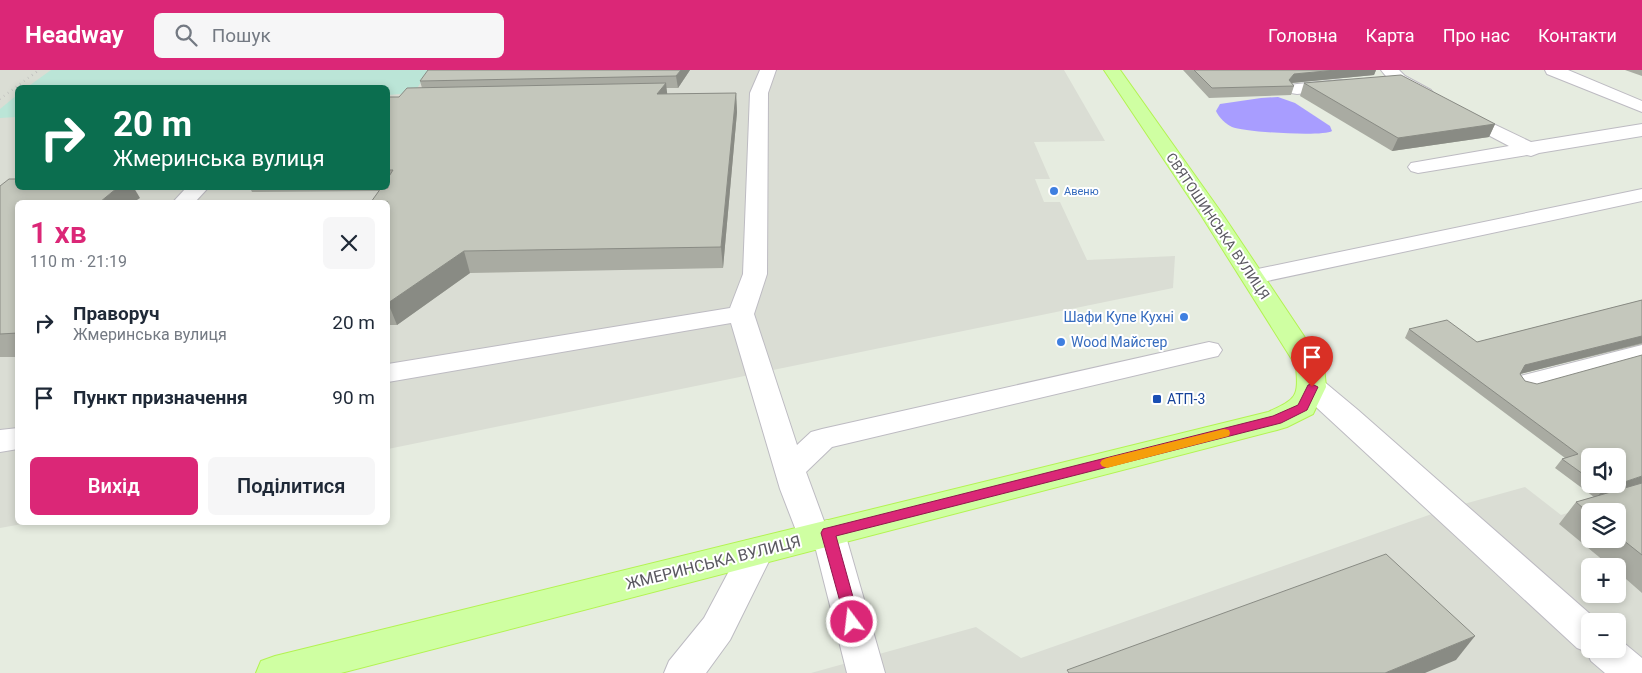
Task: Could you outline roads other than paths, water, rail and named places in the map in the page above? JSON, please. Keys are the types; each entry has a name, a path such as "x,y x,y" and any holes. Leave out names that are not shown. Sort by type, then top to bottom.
{"main road":[{"name":"СВЯТОШИНСЬКА ВУЛИЦЯ","path":"1112,70 1253,278 1310,366 1312,387"},
{"name":"ЖМЕРИНСЬКА ВУЛИЦЯ","path":"275,673 1277,420 1303,407 1312,387"}],"lane":[{"path":"768,70 749,93 755,274 741,314 790,469 821,535 866,673"},
{"path":"1553,70 1642,107"},
{"path":"1389,77 1531,150"},
{"path":"1297,89 1362,84"},
{"path":"1418,167 1531,150 1642,130"},
{"path":"185,200 196,190"},
{"path":"1253,278 1642,195"},
{"path":"390,373 741,314"},
{"path":"790,469 822,439 1209,350"},
{"path":"1530,382 1642,353"},
{"path":"1312,387 1367,434 1446,509 1581,629"},
{"path":"0,441 15,438"},
{"path":"683,673 717,629 757,551"},
{"path":"1614,658 1632,673"}],"railway":[{"path":"19,85 39,70"},
{"path":"0,99 15,88"}],"place":[{"name":"Авеню","path":"1054,191"},
{"name":"Шафи Купе Кухні","path":"1184,317"},
{"name":"Wood Майстер","path":"1061,342"},
{"name":"АТП-3","path":"1157,399"}]}
